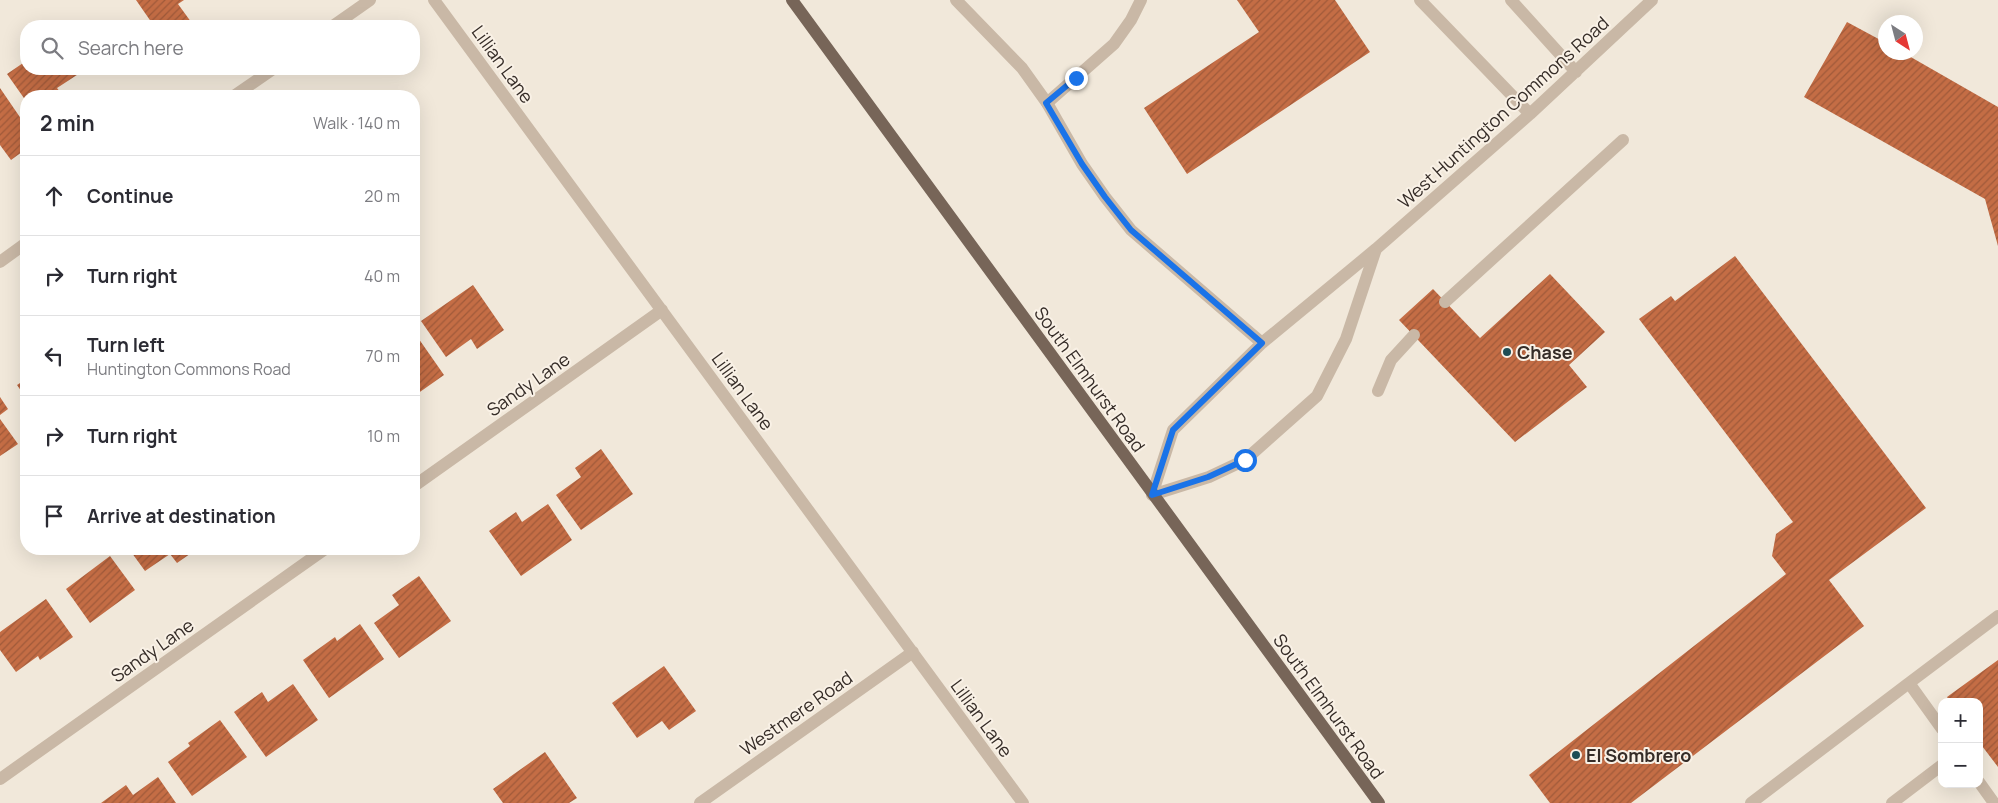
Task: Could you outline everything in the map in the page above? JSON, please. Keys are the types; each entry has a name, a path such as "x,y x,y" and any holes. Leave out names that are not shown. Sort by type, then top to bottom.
{"main road":[{"name":"South Elmhurst Road","path":"792,0 1378,803"}],"street":[{"path":"342,20 370,0"},
{"name":"Lillian Lane","path":"434,0 1023,803"},
{"path":"956,0 1022,68 1046,103 1082,164 1131,230 1262,343"},
{"path":"1046,103 1114,44 1131,20 1141,0"},
{"path":"1420,0 1530,114"},
{"path":"1511,0 1576,72"},
{"name":"West Huntington Commons Road","path":"1152,495 1173,430 1262,343 1376,249 1530,114 1652,0"},
{"path":"243,90 264,75"},
{"path":"1445,302 1623,140"},
{"path":"0,262 20,247"},
{"path":"1152,495 1208,477 1245,460 1317,396 1346,339 1376,249"},
{"name":"Sandy Lane","path":"420,482 662,310"},
{"path":"1378,391 1391,360 1414,336"},
{"name":"Sandy Lane","path":"0,779 317,555"},
{"path":"1751,803 1765,799 1908,683 1998,616"},
{"name":"Westmere Road","path":"700,803 913,652"},
{"path":"1908,683 1938,724"},
{"path":"1892,803 1938,768"},
{"path":"1983,788 1994,803"}],"building":[{"path":"136,0 184,0 178,4 190,20 150,20"},
{"path":"1237,0 1335,0 1370,52 1187,174 1144,108 1259,32"},
{"path":"1847,22 1878,39 1878,60 1916,60 1998,107 1998,246 1985,199 1804,97"},
{"path":"20,65 20,75 77,75 57,88 58,90 20,90 20,92 7,74"},
{"path":"0,88 20,117 20,153 11,160 0,145"},
{"path":"1735,256 1926,508 1829,580 1864,626 1631,803 1550,803 1529,775 1786,574 1772,556 1776,534 1793,522 1639,319 1671,296 1675,301"},
{"name":"Chase","path":"1550,274 1605,332 1569,365 1587,387 1515,442 1399,320 1433,289 1480,338"},
{"path":"473,285 504,330 477,349 471,339 446,357 421,321"},
{"path":"420,341 444,375 420,392"},
{"path":"0,397 8,409 0,415"},
{"path":"0,419 18,444 0,456"},
{"path":"601,449 633,494 581,530 556,495 581,477 575,468"},
{"path":"548,504 572,540 521,576 489,531 516,512 522,522"},
{"path":"133,555 169,555 145,571"},
{"path":"171,555 188,555 177,563"},
{"path":"110,556 135,590 90,623 66,589"},
{"path":"419,576 451,621 399,658 374,623 399,605 392,595"},
{"path":"46,599 73,637 40,660 38,656 16,672 0,650 0,632"},
{"path":"360,624 384,659 329,698 303,660 335,637 337,641"},
{"path":"1998,660 1998,767 1983,747 1983,698 1947,697"},
{"path":"664,666 696,711 669,730 662,721 637,738 612,703"},
{"path":"293,684 318,720 266,757 234,712 262,692 268,702"},
{"path":"220,720 247,757 192,796 168,762 190,746 188,743"},
{"path":"545,752 577,798 569,803 503,803 493,789"},
{"path":"158,777 176,803 101,803 126,785 133,795"}],"place":[{"name":"Chase","path":"1507,352"},
{"name":"El Sombrero","path":"1576,755"}],"route":[{"path":"1076,78 1046,103 1082,164 1105,197 1131,230 1262,343 1173,430 1152,495 1208,477 1245,460"}]}
